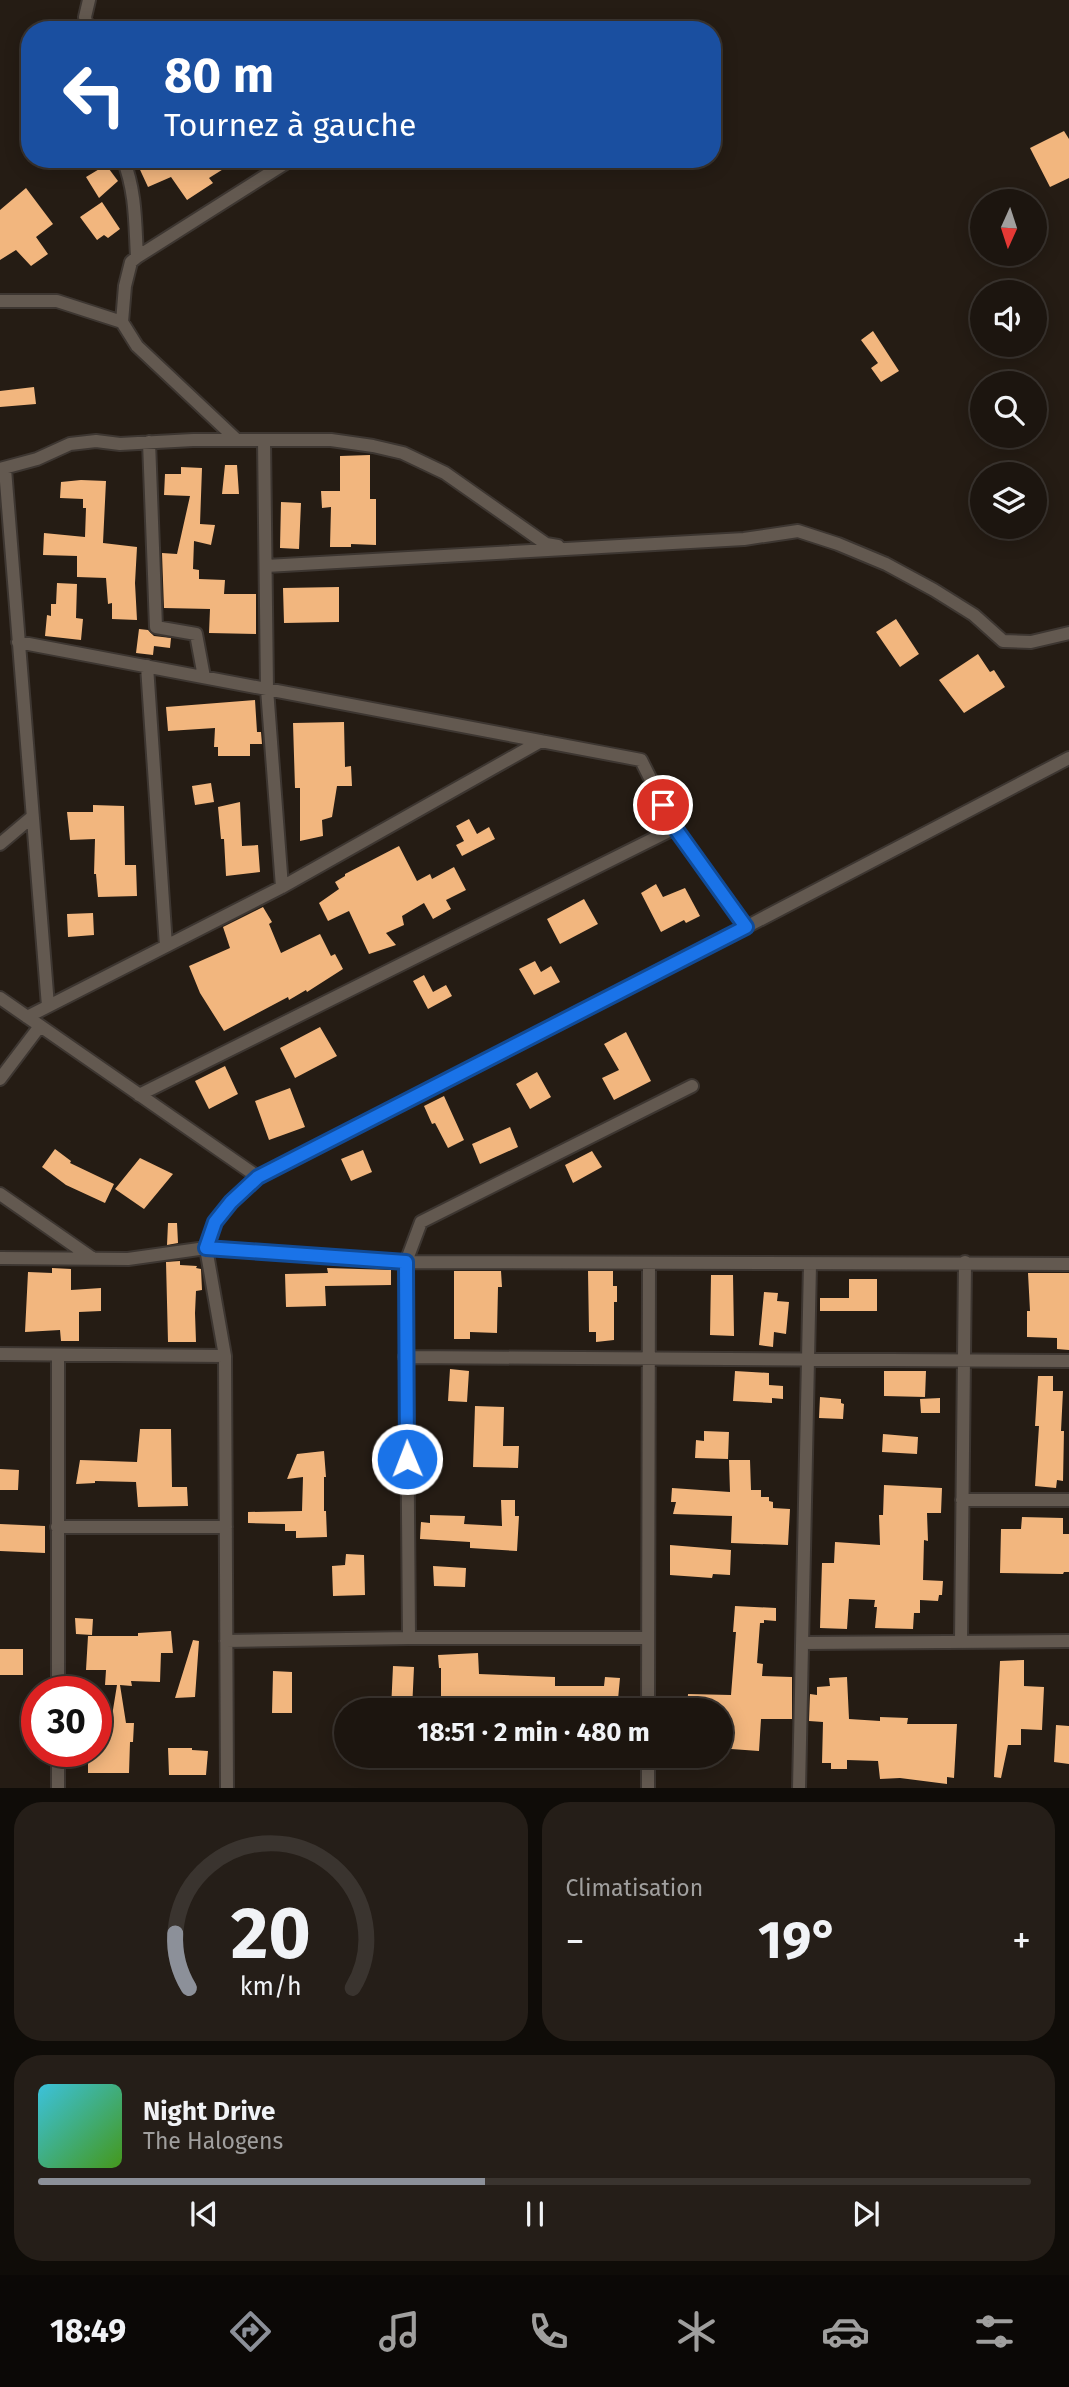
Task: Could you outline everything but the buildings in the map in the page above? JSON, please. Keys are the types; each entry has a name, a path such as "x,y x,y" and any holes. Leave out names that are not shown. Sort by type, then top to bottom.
{"street":[{"path":"86,21 89,0"},
{"path":"127,168 134,196 137,257"},
{"path":"237,440 137,346 122,322 125,286 131,262 137,257 278,168"},
{"path":"0,301 57,301 122,322"},
{"path":"264,440 267,689 282,887"},
{"path":"48,1006 2,469 70,444 96,441 120,444 331,440 403,453 445,473 547,544 575,549"},
{"path":"149,442 156,627 196,634 204,677"},
{"path":"266,566 744,539 798,530 886,564 974,615 1003,641 1031,642 1069,633"},
{"path":"18,642 640,760 675,828 746,927"},
{"path":"147,666 166,946"},
{"path":"27,1017 282,887 541,741"},
{"path":"228,1788 225,1356 206,1248 215,1222 231,1202 258,1177 1069,758"},
{"path":"0,844 32,817"},
{"path":"139,1095 675,828"},
{"path":"0,998 258,1177"},
{"path":"0,1079 40,1026"},
{"path":"409,1638 406,1262 421,1222 692,1086"},
{"path":"0,1194 92,1259"},
{"path":"0,1258 128,1259 206,1248 406,1262 1069,1264"},
{"path":"961,1642 965,1262"},
{"path":"648,1698 649,1263"},
{"path":"799,1788 810,1264"},
{"path":"0,1354 225,1356"},
{"path":"58,1354 58,1676"},
{"path":"405,1357 1069,1361"},
{"path":"962,1500 1069,1500"},
{"path":"57,1527 226,1527"},
{"path":"226,1641 409,1638 648,1639"},
{"path":"802,1643 1069,1641"},
{"path":"58,1767 58,1788"},
{"path":"648,1768 648,1788"}],"route":[{"path":"407,1459 406,1262 206,1248 215,1222 231,1202 258,1177 746,927 675,828 663,805"}]}
